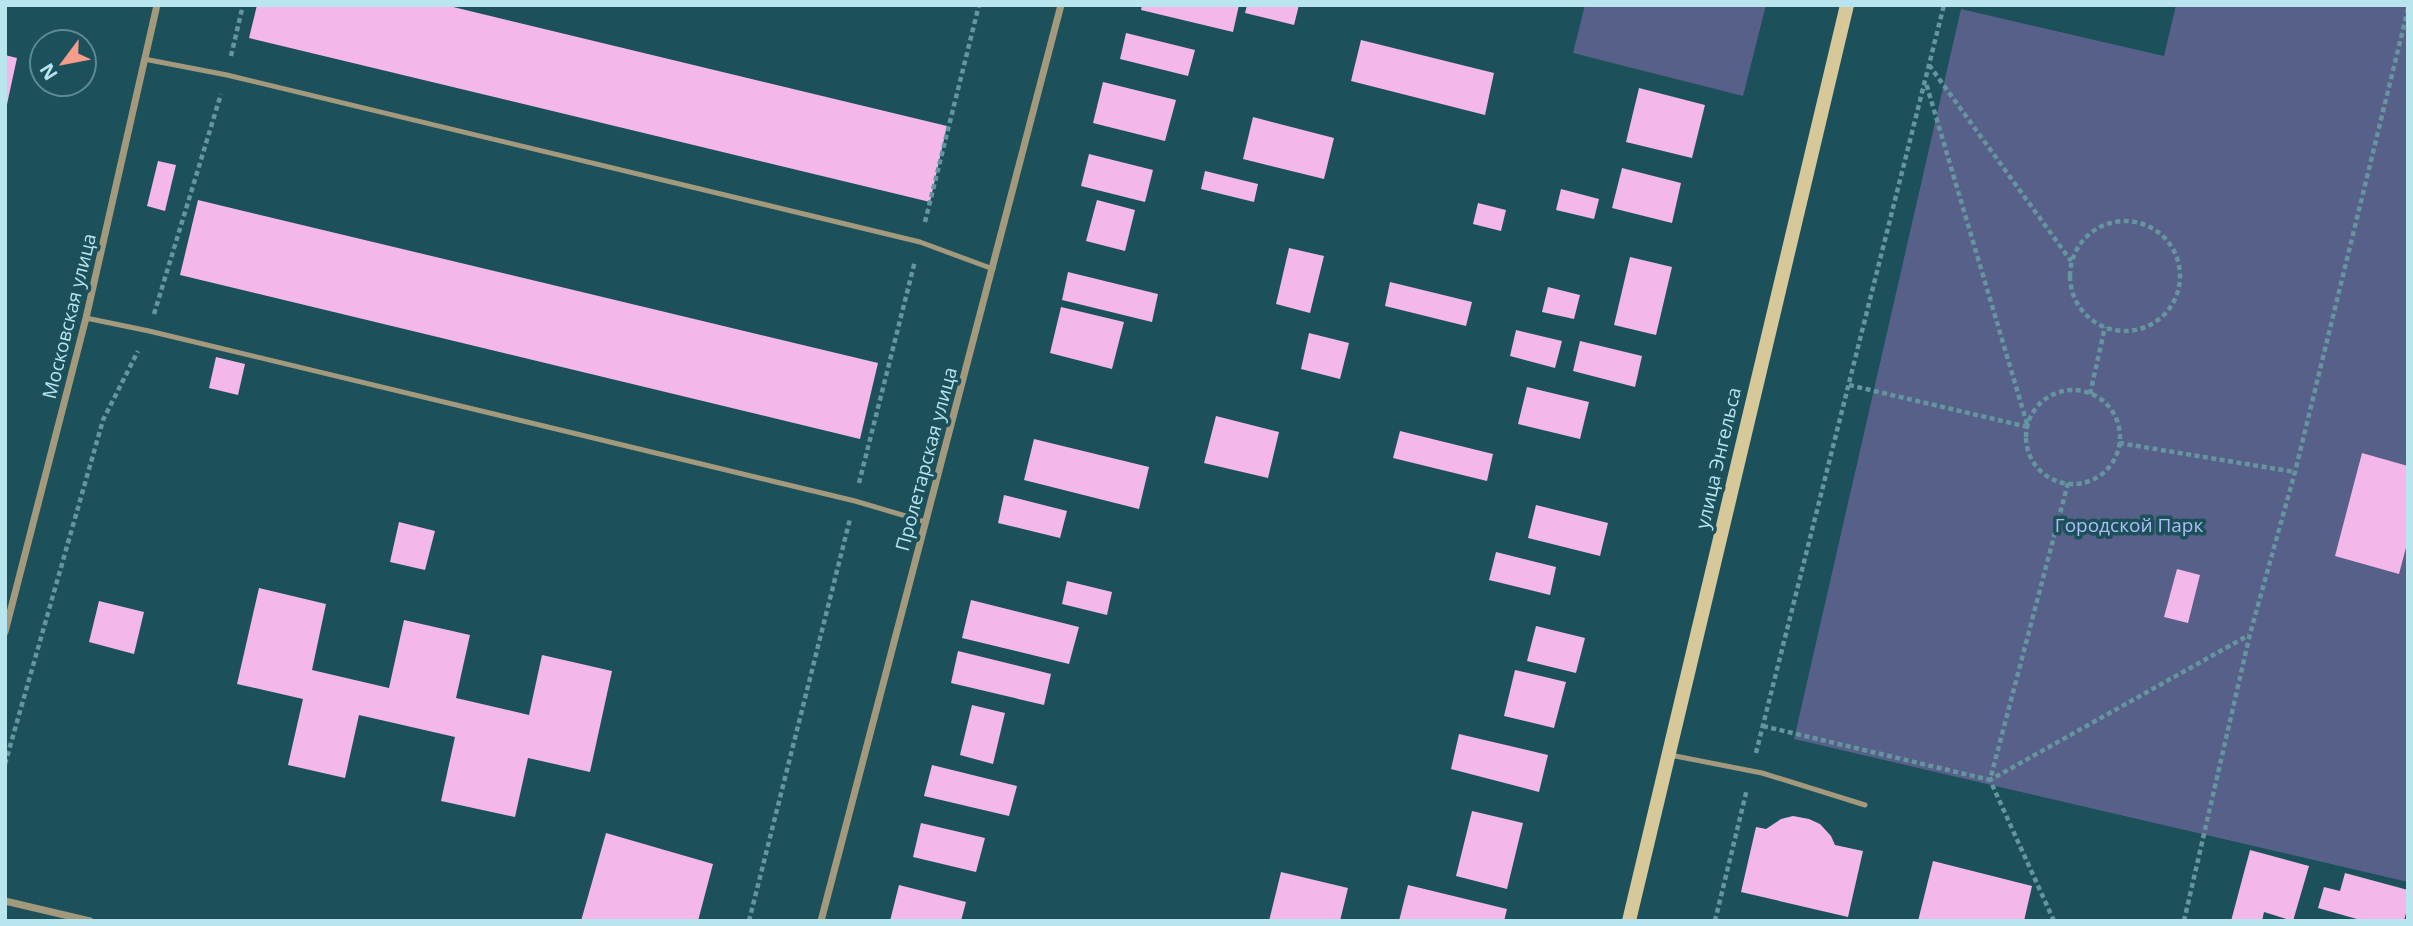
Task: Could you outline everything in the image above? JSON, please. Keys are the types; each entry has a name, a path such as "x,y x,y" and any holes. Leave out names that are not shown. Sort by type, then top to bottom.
{"main road":[{"name":"улица Энгельса","path":"1629,921 1847,5"}],"street":[{"name":"Московская улица","path":"5,632 86,318 157,5"},
{"name":"Пролетарская улица","path":"821,921 1061,5"},
{"path":"5,901 90,921"}],"lane":[{"path":"144,59 227,75 920,242 993,269"},
{"path":"86,318 855,501 926,522"},
{"path":"1667,755 1752,771 1865,805"}],"path":[{"path":"5,764 103,420 149,331 227,75 243,5"},
{"path":"749,921 979,5"},
{"path":"1715,921 1944,5"},
{"path":"2184,921 2250,634 2295,472 2408,9"},
{"path":"1929,65 2072,262"},
{"path":"1925,80 2028,427"},
{"path":"2133,222 2153,230 2175,253 2179,285 2165,313 2152,323 2132,331 2105,327 2087,316 2077,304 2070,284 2072,262 2078,247 2093,232 2106,225 2133,222"},
{"path":"2090,394 2105,327"},
{"path":"1849,385 2028,427"},
{"path":"2070,391 2090,394 2100,399 2113,412 2119,429 2119,443 2111,464 2102,474 2090,481 2068,484 2046,475 2033,462 2027,445 2028,427 2035,410 2052,395 2070,391"},
{"path":"2119,443 2295,472"},
{"path":"2054,921 1990,780 2068,484"},
{"path":"1763,726 1990,780 2250,634"}],"green space":[{"path":"1585,5 1766,5 1743,96 1573,53"},
{"name":"Городской Парк","path":"2176,5 2408,5 2408,882 1794,739 1961,9 2164,56"}],"building":[{"path":"257,5 445,5 947,126 930,202 249,38"},
{"path":"1142,5 1239,5 1233,32 1141,10"},
{"path":"1247,5 1299,5 1294,25 1245,13"},
{"path":"1126,33 1195,50 1188,76 1120,59"},
{"path":"1361,40 1494,73 1485,115 1351,81"},
{"path":"5,55 17,58 6,109 5,109"},
{"path":"1103,82 1176,100 1165,141 1093,123"},
{"path":"1639,88 1705,105 1692,158 1626,142"},
{"path":"1253,117 1334,138 1324,179 1243,159"},
{"path":"1089,154 1153,170 1145,202 1081,186"},
{"path":"158,161 176,165 165,211 147,206"},
{"path":"1622,168 1681,183 1672,223 1612,208"},
{"path":"1205,171 1258,184 1254,202 1201,189"},
{"path":"1561,189 1599,199 1594,219 1556,210"},
{"path":"198,200 878,363 860,439 180,275"},
{"path":"1097,200 1135,210 1125,251 1086,241"},
{"path":"1478,203 1506,210 1501,231 1473,224"},
{"path":"1289,248 1324,256 1310,313 1276,304"},
{"path":"1630,257 1672,267 1656,335 1614,325"},
{"path":"1068,272 1158,294 1152,322 1062,300"},
{"path":"1390,282 1472,302 1466,326 1385,306"},
{"path":"1548,287 1580,295 1574,319 1542,312"},
{"path":"1061,307 1124,322 1112,369 1050,353"},
{"path":"1516,330 1562,341 1555,368 1510,356"},
{"path":"1309,333 1349,343 1340,379 1301,369"},
{"path":"1580,341 1642,356 1635,387 1573,371"},
{"path":"216,357 245,364 238,395 209,388"},
{"path":"1527,387 1589,402 1580,439 1518,424"},
{"path":"1216,416 1279,432 1268,478 1204,463"},
{"path":"1400,431 1493,454 1487,481 1393,458"},
{"path":"1034,439 1149,467 1139,509 1024,480"},
{"path":"2362,453 2408,466 2408,540 2399,574 2335,556"},
{"path":"1004,495 1067,511 1060,538 998,523"},
{"path":"1536,505 1608,523 1600,556 1528,538"},
{"path":"399,522 435,531 425,570 390,562"},
{"path":"1496,552 1556,567 1550,595 1489,580"},
{"path":"2177,569 2200,575 2188,623 2164,617"},
{"path":"1067,581 1112,592 1107,615 1062,604"},
{"path":"259,588 326,604 312,670 389,688 404,620 470,635 456,698 529,715 542,655 612,671 590,772 528,758 515,817 441,801 455,737 359,715 345,778 288,765 303,699 237,684"},
{"path":"971,600 1079,627 1069,664 962,638"},
{"path":"99,601 144,612 134,654 89,642"},
{"path":"1536,626 1585,638 1576,673 1527,661"},
{"path":"958,651 1051,674 1044,705 951,683"},
{"path":"1515,670 1566,682 1554,728 1504,716"},
{"path":"972,705 1005,713 993,764 960,755"},
{"path":"1459,734 1548,755 1539,792 1451,769"},
{"path":"932,765 1017,786 1009,816 924,796"},
{"path":"1472,811 1523,823 1507,889 1456,876"},
{"path":"1793,816 1820,824 1835,845 1863,851 1848,917 1741,892 1756,827 1766,829 1781,819"},
{"path":"921,823 985,838 976,872 913,857"},
{"path":"606,833 713,864 698,921 581,921"},
{"path":"2250,850 2309,866 2293,921 2264,912 2262,921 2231,921"},
{"path":"1933,861 2032,886 2024,921 1918,921"},
{"path":"1281,872 1348,888 1340,921 1269,921"},
{"path":"2345,873 2408,890 2404,921 2364,921 2318,908 2324,887 2340,891"},
{"path":"899,885 966,902 961,921 890,921"},
{"path":"1408,885 1507,909 1504,921 1399,921"}]}
